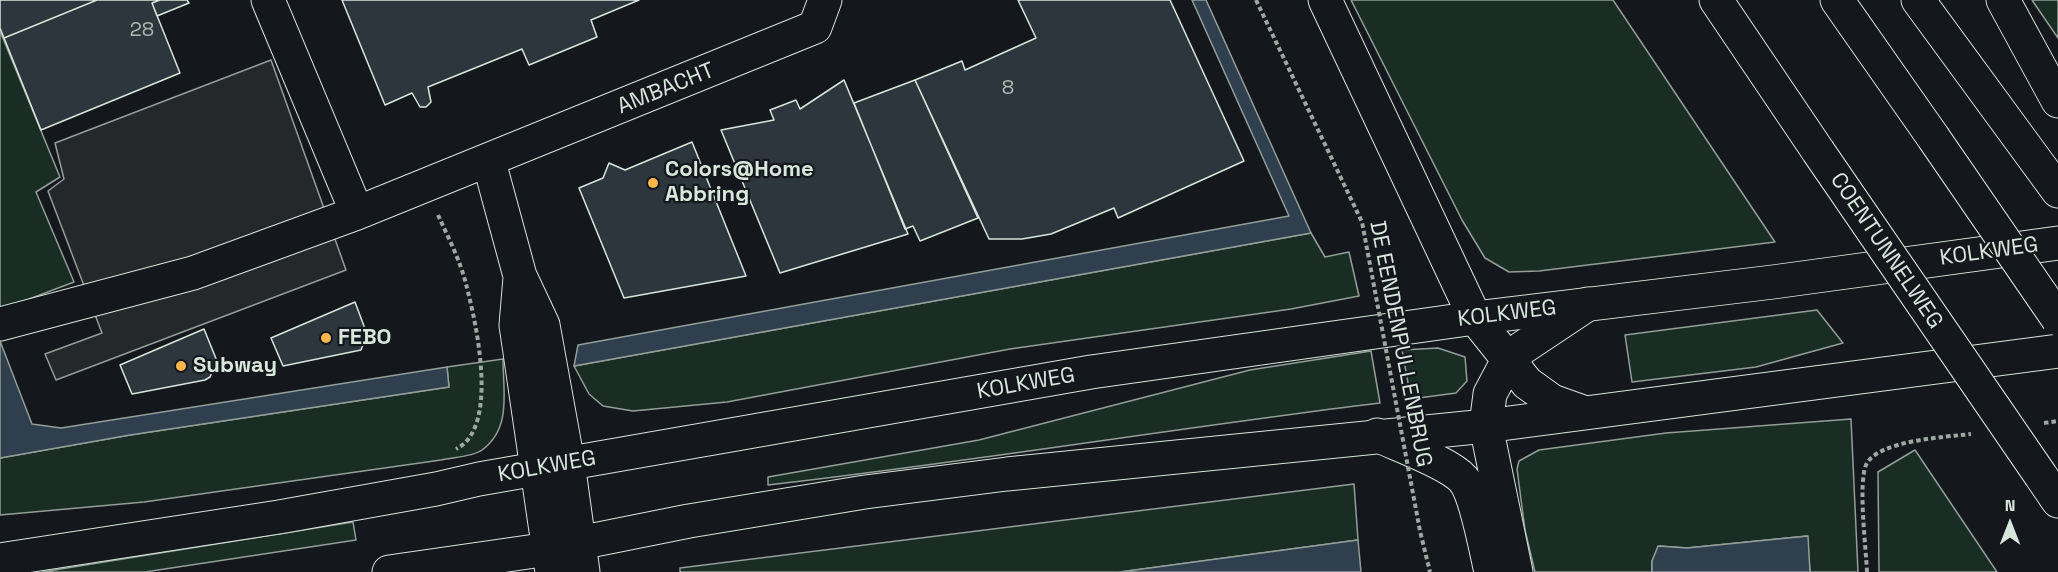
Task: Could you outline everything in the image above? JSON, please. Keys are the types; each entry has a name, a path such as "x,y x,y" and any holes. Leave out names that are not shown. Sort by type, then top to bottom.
{"main road":[{"path":"268,0 357,213"},
{"name":"AMBACHT","path":"0,324 193,273 489,162 815,27 825,0"},
{"path":"1325,0 1475,318 1507,362 1527,383 1552,401 1583,412"},
{"name":"COENTUNNELWEG","path":"1716,0 2049,489"},
{"path":"1837,0 2058,320"},
{"path":"1918,0 2058,191"},
{"path":"2002,0 2058,101"},
{"path":"489,162 520,276 543,325 553,466 566,559"},
{"name":"KOLKWEG","path":"0,560 279,517 553,466 1091,372 1475,318 2058,243"},
{"path":"1516,572 1486,426 1490,394 1507,362 1522,348 1588,304"},
{"path":"389,572 566,559 865,492 1007,474 1377,435 1486,426 2058,351"},
{"path":"1377,435 1447,468 1463,479 1470,491 1491,572"}],"path":[{"name":"DE EENDENPULLENBRUG","path":"1256,0 1362,222 1420,531 1430,572"},
{"path":"426,186 465,282 477,343 483,405 472,436 458,448 449,450"},
{"path":"2035,424 2058,421"},
{"path":"1867,572 1863,482 1866,464 1875,455 1889,448 1978,433"}],"green space":[{"path":"1351,0 1613,0 1775,242 1539,271 1509,272 1485,258 1462,220"},
{"path":"2032,0 2058,0 2058,38 2034,3"},
{"path":"0,31 60,177 36,192 74,282 0,310"},
{"path":"1311,233 1325,257 1349,252 1359,296 1291,309 1010,349 727,402 633,411 603,406 589,394 574,366"},
{"path":"1817,310 1843,343 1756,367 1632,382 1625,335"},
{"path":"1438,348 1465,357 1467,381 1456,393 1411,399 1402,350"},
{"path":"1371,351 1380,403 768,485 768,477 979,440 1250,370"},
{"path":"503,359 504,408 502,420 492,441 473,454 144,502 0,515 0,458 130,435 449,387 447,367"},
{"path":"1851,419 1858,572 1810,572 1807,536 1687,548 1659,546 1652,561 1652,572 1535,572 1525,530 1517,469 1519,461 1539,450 1666,433"},
{"path":"1915,450 1997,572 1879,572 1878,472"},
{"path":"1354,484 1358,540 1120,572 680,572 680,568"},
{"path":"353,522 356,540 145,572 42,572"}],"shaded area":[{"path":"271,60 346,270 56,380 45,354 102,333 48,191 64,179 55,143"}],"water":[{"path":"1192,0 1206,0 1311,233 574,366 578,345 1289,216"},
{"path":"0,341 32,424 61,428 447,367 449,387 130,435 0,458"},
{"path":"1808,536 1810,572 1652,572 1652,561 1658,546 1687,548"},
{"path":"1358,540 1361,572 1120,572"}],"building":[{"path":"0,0 97,0 4,38 0,28"},
{"path":"97,0 160,0 152,3 180,73 41,130 4,38"},
{"path":"160,0 187,0 189,3 157,16 152,3"},
{"path":"342,0 639,0 591,20 597,37 529,65 522,49 428,87 431,102 426,107 420,107 412,93 385,105"},
{"path":"1018,0 1170,0 1244,161 1118,218 1114,208 1051,234 1022,239 989,239 915,80 962,61 965,70 1036,38"},
{"path":"844,80 908,234 780,273 721,130 774,120 770,110 796,100 800,109"},
{"path":"915,80 978,218 920,241 913,226 905,229 854,103"},
{"path":"692,142 746,276 624,298 579,188 603,178 609,163 625,170"},
{"path":"355,302 367,334 361,350 283,366 271,338"},
{"path":"204,329 217,361 210,377 205,380 132,394 120,365"}],"place":[{"name":"Colors@Home Abbring","path":"653,183"},
{"name":"FEBO","path":"326,338"},
{"name":"Subway","path":"181,366"}]}
